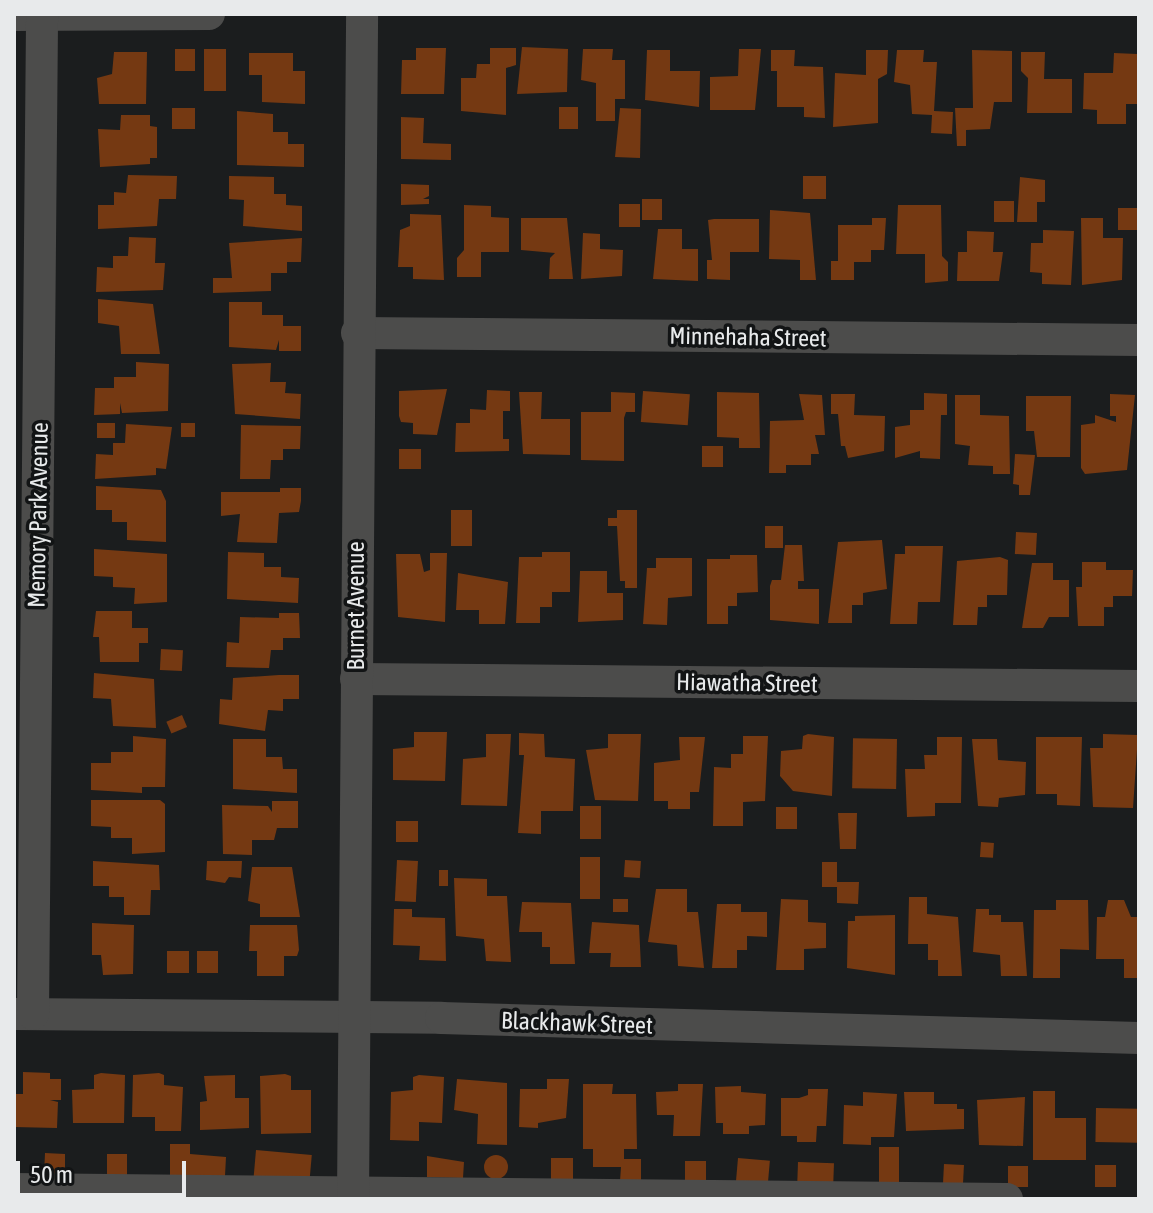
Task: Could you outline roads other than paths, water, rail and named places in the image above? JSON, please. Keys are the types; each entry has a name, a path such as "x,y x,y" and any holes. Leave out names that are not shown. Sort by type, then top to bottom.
{"street":[{"path":"28,16 209,14"},
{"name":"Burnet Avenue","path":"353,1195 357,333 362,14"},
{"name":"Memory Park Avenue","path":"23,1014 28,16"},
{"name":"Minnehaha Street","path":"357,333 1139,340"},
{"name":"Hiawatha Street","path":"356,679 1139,686"},
{"name":"Blackhawk Street","path":"23,1014 353,1018 1139,1038"},
{"path":"14,1189 353,1195 1007,1199"}]}
